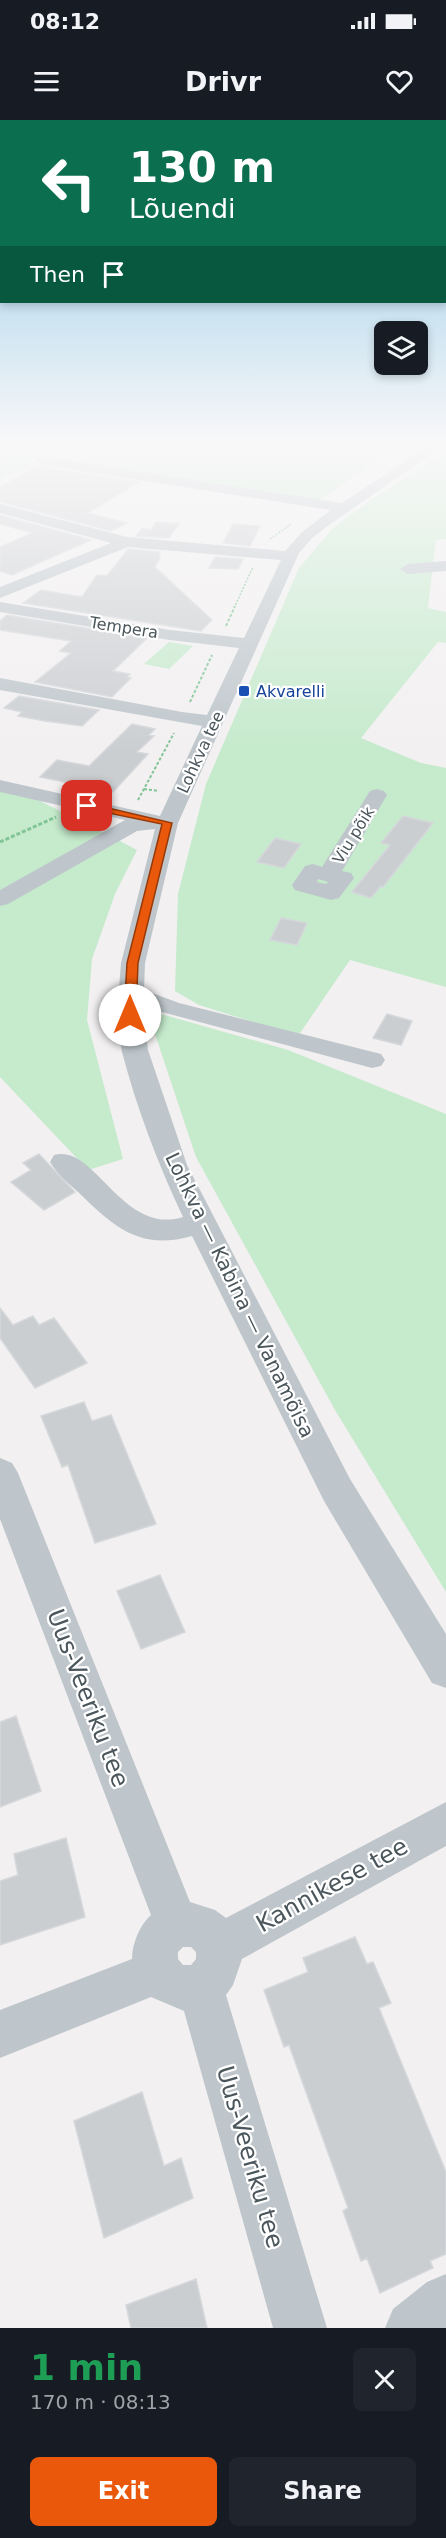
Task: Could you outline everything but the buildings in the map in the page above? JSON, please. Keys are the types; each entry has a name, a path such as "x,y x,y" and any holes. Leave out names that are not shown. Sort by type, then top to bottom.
{"street":[{"path":"0,593 111,548"},
{"path":"206,548 291,556"},
{"path":"249,644 291,556 297,548"},
{"path":"408,569 446,566"},
{"path":"0,580 17,586"},
{"name":"Tempera","path":"0,607 170,635 249,644"},
{"name":"Lohkva tee","path":"167,823 197,758 195,741 202,726 216,718 234,700 245,678 241,661 249,644"},
{"path":"0,684 182,718 216,718"},
{"path":"0,786 167,823"},
{"name":"Viu põik","path":"328,875 377,795"},
{"path":"0,899 129,826 144,822 167,823"},
{"name":"Lohkva — Kabina — Vanamõisa","path":"167,823 137,939 129,993 135,1050 152,1106 173,1165 200,1222 338,1490 446,1670"},
{"path":"129,993 170,1008 372,1060"},
{"path":"64,1162 123,1215 145,1228 169,1231 200,1222"},
{"name":"Uus-Veeriku tee","path":"0,1473 177,1924 166,1930 157,1946 156,1958 192,1968 300,2328"},
{"name":"Kannikese tee","path":"0,2034 192,1968 446,1823"},
{"path":"412,2328 446,2301"}],"path":[{"path":"0,842 58,816"}],"green space":[{"path":"316,548 435,548 428,608 446,612 446,643 438,642 361,738 421,763 446,768 446,987 350,960 298,1036 199,1005 175,991 178,894 206,784 299,568"},
{"path":"169,642 193,646 169,669 144,664"},
{"path":"0,786 16,789 106,834 0,890"},
{"path":"116,839 137,850 115,894 92,959 87,1020 123,1159 88,1170 0,1077 0,905"},
{"path":"147,1010 288,1050 446,1114 446,1592 335,1410 196,1157"}],"place":[{"name":"Akvarelli","path":"244,691"}],"route":[{"path":"87,806 167,823 132,963 129,993 130,1015"}]}
